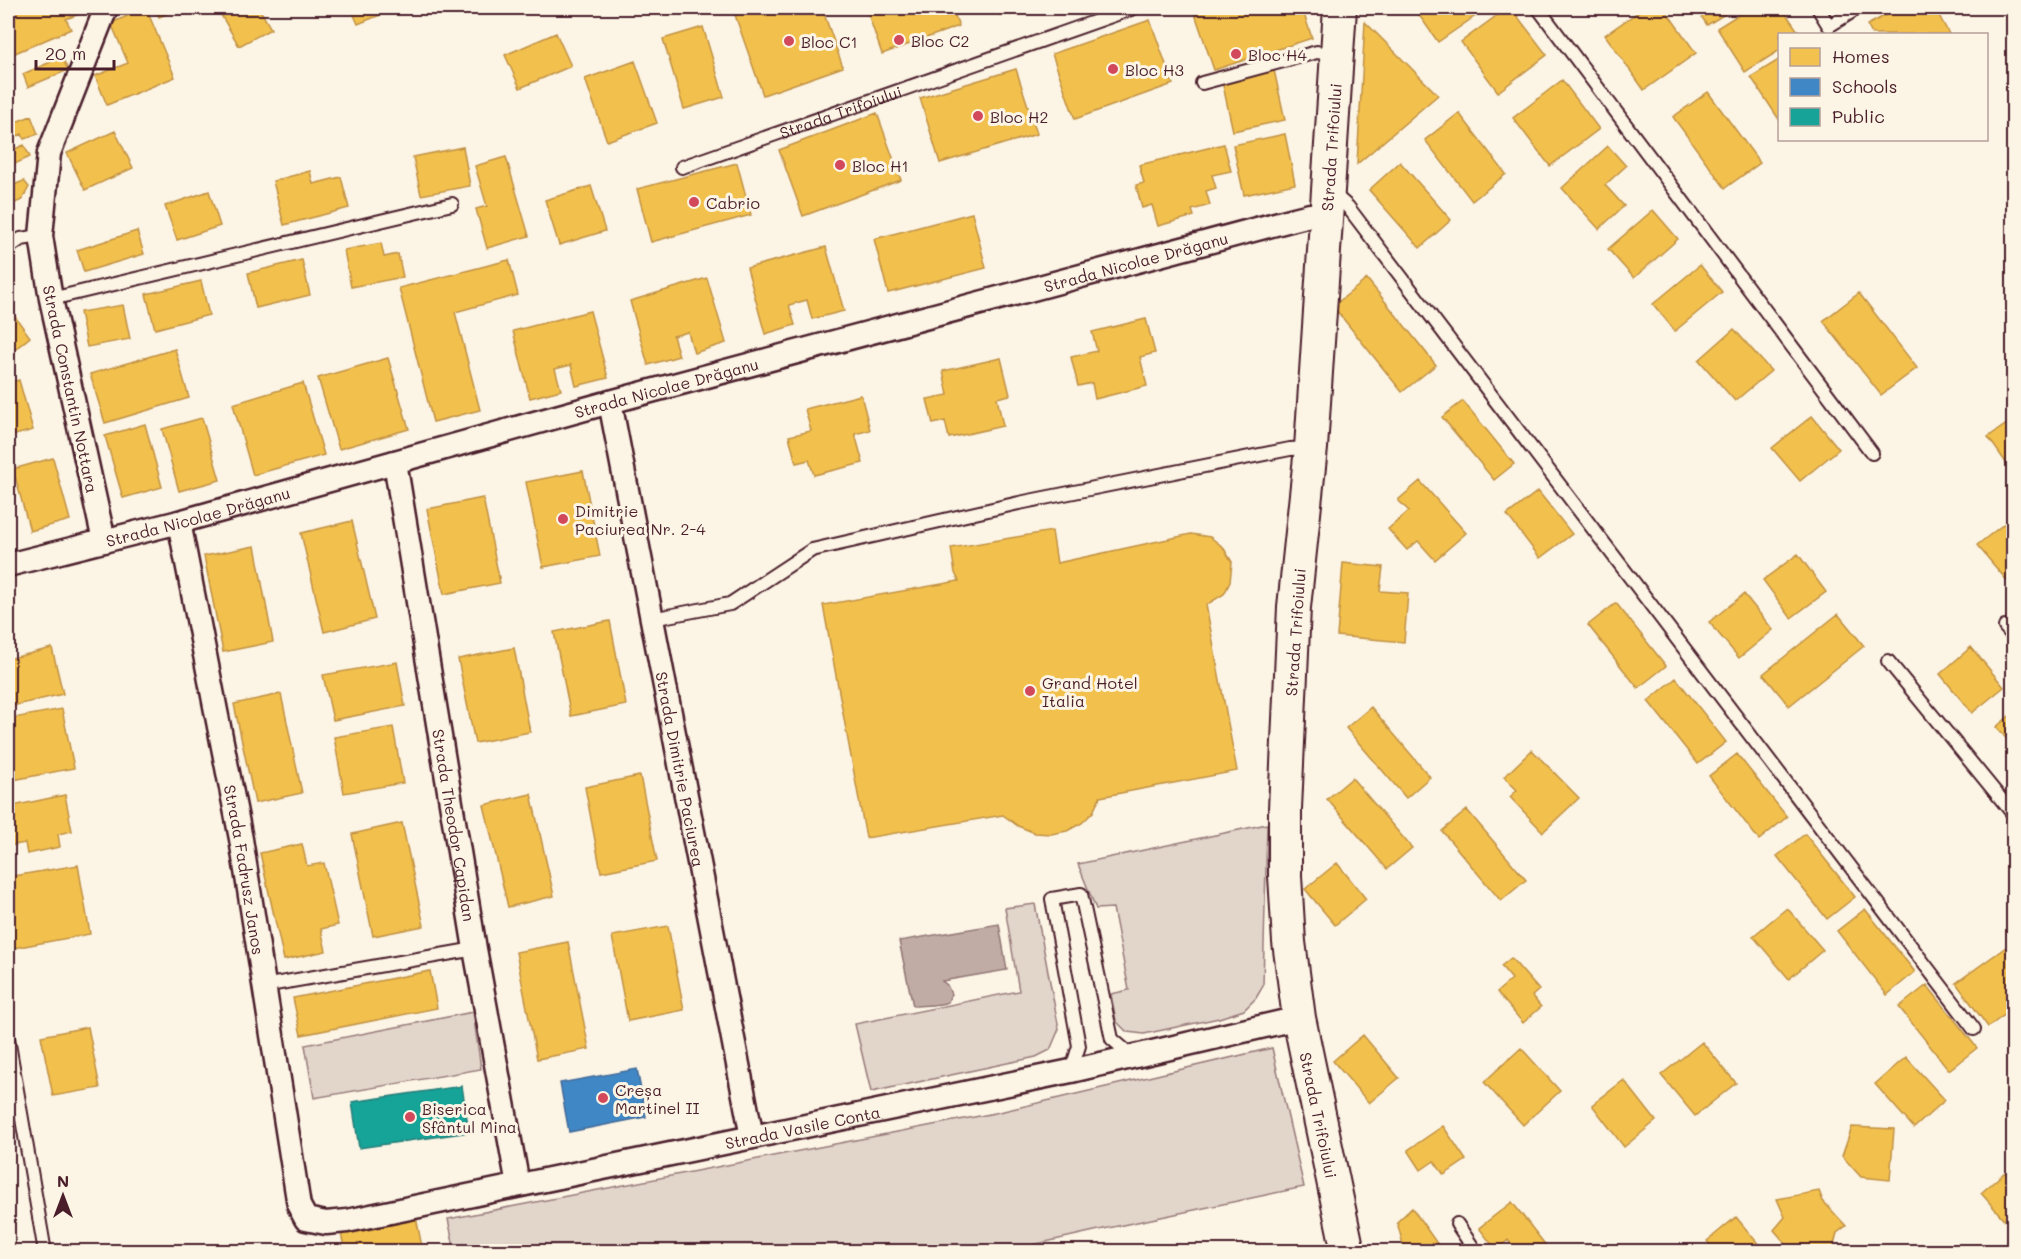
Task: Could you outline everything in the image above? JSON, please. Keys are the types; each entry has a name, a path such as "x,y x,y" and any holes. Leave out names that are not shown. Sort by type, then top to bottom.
{"street":[{"name":"Strada Constantin Nottara","path":"104,541 51,299 41,236 49,153 106,8"},
{"name":"Strada Trifoiului","path":"1340,8 1311,448 1294,607 1285,809 1287,916 1299,1018 1348,1251"},
{"name":"Strada Nicolae Drăganu","path":"8,565 179,522 610,402 1310,215 1328,205"},
{"name":"Strada Dimitrie Paciurea","path":"610,402 752,1137"},
{"name":"Strada Theodor Capidan","path":"395,462 475,949 518,1185"},
{"name":"Strada Fadrusz Janos","path":"179,522 241,839 300,1206 306,1219"},
{"name":"Strada Vasile Conta","path":"306,1219 326,1223 346,1221 1071,1071 1299,1018"}],"lane":[{"name":"Strada Trifoiului","path":"682,167 1134,8"},
{"path":"1538,8 1872,453"},
{"path":"1818,8 1829,26 1858,8"},
{"path":"1202,83 1317,52 1337,56"},
{"path":"1328,205 1338,198 1348,207 1974,1029"},
{"path":"51,299 452,204"},
{"path":"8,248 21,239 41,236"},
{"path":"652,619 730,604 812,550 1019,503 1290,449 1311,448"},
{"path":"2005,627 2013,638"},
{"path":"1888,661 2013,815"},
{"path":"1071,1071 1079,1046 1052,899 1081,894 1112,1039 1132,1056"},
{"path":"263,986 475,949"},
{"path":"8,1038 45,1251"},
{"path":"1457,1224 1476,1251"}],"shaded area":[{"path":"1267,824 1263,986 1256,998 1244,1010 1219,1018 1144,1034 1127,1032 1116,1021 1111,994 1129,990 1113,908 1096,909 1078,864"},
{"path":"1035,904 1059,1029 1050,1050 1036,1057 871,1092 855,1024 1019,991 1005,908"},
{"path":"999,924 1007,970 942,981 947,985 951,994 948,1002 913,1006 899,941"},
{"path":"473,1012 481,1069 314,1098 305,1045"},
{"path":"1272,1048 1304,1187 1006,1251 455,1251 448,1219 995,1113"}],"building: Homes":[{"path":"26,8 76,8 79,14 66,19 71,29 8,56 8,29 14,26 9,15"},
{"path":"146,8 175,77 107,105 95,76 128,63 111,23"},
{"path":"155,8 181,8 159,17"},
{"path":"217,8 259,8 271,29 239,46"},
{"path":"351,8 388,8 390,11 358,24"},
{"name":"Bloc C1","path":"756,8 822,8 843,67 763,95 735,15"},
{"name":"Bloc C2","path":"866,8 952,8 959,26 882,54"},
{"path":"997,8 1020,8 1000,15"},
{"name":"Bloc H4","path":"1193,8 1302,8 1312,38 1214,70"},
{"path":"1414,8 1487,8 1438,42"},
{"path":"1507,8 1511,8 1547,55 1498,92 1461,42"},
{"path":"1644,8 1664,8 1696,53 1644,90 1605,35"},
{"path":"1696,8 1735,8 1707,25"},
{"path":"1749,8 1782,8 1799,33 1778,33 1778,51 1745,72 1717,28"},
{"path":"1899,8 1935,8 1948,33 1871,33 1867,25"},
{"name":"Bloc H3","path":"1150,20 1173,84 1075,119 1052,54"},
{"path":"1365,22 1438,95 1357,164"},
{"path":"703,27 724,97 684,109 663,39"},
{"path":"556,33 571,66 520,88 505,55"},
{"path":"62,57 68,70 28,87 23,74"},
{"path":"1778,60 1778,118 1751,77"},
{"path":"635,61 657,123 607,141 585,79"},
{"name":"Bloc H2","path":"1016,69 1037,134 940,163 920,98"},
{"path":"1274,70 1285,120 1233,131 1222,81"},
{"path":"1562,80 1599,129 1550,166 1513,118"},
{"path":"1708,92 1760,163 1725,188 1673,117"},
{"name":"Bloc H1","path":"877,113 901,180 803,216 779,150"},
{"path":"1459,113 1506,174 1472,201 1425,140"},
{"path":"31,116 38,134 24,139 22,134 12,138 8,125"},
{"path":"115,131 133,168 85,190 67,153"},
{"path":"1285,134 1295,184 1244,195 1233,145"},
{"path":"1224,144 1231,171 1212,175 1216,188 1206,191 1210,205 1192,210 1194,216 1158,226 1152,205 1142,208 1136,185 1144,183 1139,165"},
{"path":"24,145 30,157 8,167 8,152"},
{"path":"1608,146 1626,166 1605,185 1624,206 1599,229 1562,188"},
{"path":"463,147 470,186 421,195 413,157"},
{"path":"506,157 529,236 487,248 476,209 487,206 475,166"},
{"path":"1400,162 1451,220 1420,248 1369,190"},
{"path":"737,163 751,215 651,242 637,189"},
{"path":"310,171 313,184 341,177 349,208 284,225 273,181"},
{"path":"24,181 29,187 22,200 8,206 8,187"},
{"path":"591,186 605,231 559,245 545,200"},
{"path":"209,191 220,226 177,240 165,206"},
{"path":"1653,210 1678,239 1634,278 1608,249"},
{"path":"972,213 986,268 888,293 874,239"},
{"path":"137,231 144,254 84,272 77,250"},
{"path":"381,243 384,257 398,254 403,277 351,287 344,250"},
{"path":"826,247 844,311 812,319 807,300 789,305 795,325 765,334 747,268"},
{"path":"302,260 310,295 256,308 248,273"},
{"path":"509,260 518,295 455,312 480,410 433,422 399,288"},
{"path":"1700,265 1722,292 1675,331 1653,304"},
{"path":"707,278 726,343 694,353 688,332 673,336 679,356 648,365 630,301"},
{"path":"1367,279 1436,365 1402,392 1333,306"},
{"path":"201,281 209,315 155,329 146,294"},
{"path":"1859,293 1917,368 1881,395 1823,321"},
{"path":"123,305 130,339 87,347 80,312"},
{"path":"8,307 30,337 8,355"},
{"path":"590,311 608,378 576,386 571,365 555,369 561,390 530,398 513,331"},
{"path":"1146,319 1155,353 1140,357 1147,386 1095,399 1092,383 1078,386 1071,357 1097,351 1092,332"},
{"path":"1734,329 1771,371 1735,401 1699,360"},
{"path":"175,349 189,398 105,423 90,374"},
{"path":"388,358 409,429 339,449 318,378"},
{"path":"1001,358 1010,395 997,398 1003,426 949,438 945,421 933,424 927,399 948,395 943,371"},
{"path":"19,380 33,430 8,437 8,383"},
{"path":"303,383 324,455 253,475 233,404"},
{"path":"861,395 870,430 855,434 863,463 814,475 809,460 796,463 789,436 811,431 805,409"},
{"path":"1463,401 1514,464 1494,480 1442,417"},
{"path":"1812,416 1839,449 1800,481 1772,448"},
{"path":"202,418 220,480 179,491 162,429"},
{"path":"2014,419 2014,464 2009,467 1988,437"},
{"path":"145,424 162,487 123,498 105,436"},
{"path":"53,458 70,520 30,531 13,469"},
{"name":"Dimitrie Paciurea Nr. 2-4","path":"583,471 600,556 543,567 526,482"},
{"path":"1420,481 1466,533 1435,560 1418,541 1407,550 1388,529 1409,511 1398,500"},
{"path":"1538,491 1572,534 1540,558 1507,515"},
{"path":"483,498 500,583 444,594 427,509"},
{"path":"2014,516 2014,589 1977,545"},
{"path":"352,521 375,619 324,632 301,533"},
{"name":"Grand Hotel Italia","path":"1052,531 1057,563 1191,534 1210,537 1223,547 1232,562 1230,582 1224,594 1206,605 1237,771 1100,797 1093,812 1082,823 1067,831 1051,834 1035,833 1018,826 1003,815 866,838 823,605 959,581 955,573 951,548"},
{"path":"255,546 273,642 223,652 204,556"},
{"path":"1798,554 1826,592 1791,618 1763,580"},
{"path":"1343,563 1383,567 1380,591 1408,593 1404,642 1337,636"},
{"path":"1744,594 1773,630 1739,658 1709,622"},
{"path":"1616,603 1666,666 1638,688 1588,625"},
{"path":"1838,614 1864,646 1789,706 1763,674"},
{"path":"610,621 626,705 571,716 554,632"},
{"path":"1971,647 2004,687 1972,713 1940,674"},
{"path":"52,648 63,694 8,707 8,659"},
{"path":"514,648 530,732 475,743 458,659"},
{"path":"397,662 405,706 333,720 323,675"},
{"path":"1676,678 1726,742 1698,764 1648,701"},
{"path":"281,694 302,793 255,803 234,704"},
{"path":"1371,707 1430,777 1406,798 1346,728"},
{"path":"62,709 74,768 8,781 8,719"},
{"path":"2014,712 2014,747 1996,727"},
{"path":"393,727 403,783 344,793 334,737"},
{"path":"1532,750 1579,798 1543,832 1510,797 1517,790 1504,777"},
{"path":"1737,754 1787,817 1759,840 1709,776"},
{"path":"640,776 657,861 601,872 585,787"},
{"path":"1352,778 1412,848 1387,869 1327,799"},
{"path":"531,794 554,896 508,907 484,805"},
{"path":"65,795 72,831 58,834 60,847 27,854 25,843 8,846 8,807"},
{"path":"1467,810 1526,880 1501,901 1442,831"},
{"path":"402,823 424,926 373,936 352,834"},
{"path":"1805,834 1855,897 1827,919 1777,856"},
{"path":"302,844 307,866 324,863 338,925 321,929 326,951 284,960 260,853"},
{"path":"1337,863 1366,899 1335,925 1305,889"},
{"path":"78,865 90,934 8,949 8,877"},
{"path":"1787,908 1823,950 1789,979 1753,936"},
{"path":"1865,909 1915,972 1887,995 1837,931"},
{"path":"668,926 684,1010 628,1021 612,936"},
{"path":"568,942 589,1049 537,1059 516,952"},
{"path":"2006,947 2014,958 2014,1008 1988,1027 1956,983"},
{"path":"1511,958 1539,990 1532,996 1541,1007 1523,1023 1497,992 1512,979 1501,966"},
{"path":"430,971 437,1008 301,1035 293,998"},
{"path":"1927,985 1977,1048 1949,1070 1899,1007"},
{"path":"88,1027 100,1088 53,1096 41,1036"},
{"path":"1363,1035 1399,1078 1369,1103 1333,1061"},
{"path":"1702,1042 1736,1083 1695,1116 1661,1075"},
{"path":"1521,1048 1560,1091 1523,1125 1484,1082"},
{"path":"1906,1057 1945,1100 1914,1128 1875,1084"},
{"path":"1624,1080 1656,1121 1624,1147 1592,1105"},
{"path":"1443,1126 1466,1160 1444,1175 1434,1161 1421,1170 1408,1150"},
{"path":"1852,1127 1894,1129 1890,1180 1861,1177 1842,1156"},
{"path":"2005,1172 2014,1182 2014,1231 1981,1193"},
{"path":"1819,1191 1823,1201 1846,1226 1837,1233 1832,1252 1793,1252 1774,1230 1785,1217 1777,1199"},
{"path":"1512,1202 1547,1247 1541,1252 1517,1252 1508,1240 1496,1250 1479,1228"},
{"path":"1412,1208 1443,1252 1405,1252 1397,1222"},
{"path":"416,1217 423,1252 345,1252 341,1233"},
{"path":"1736,1217 1765,1252 1716,1252 1707,1241"}],"building: Schools":[{"name":"Creșa Martinel II","path":"637,1069 646,1117 569,1132 560,1083"}],"building: Public":[{"name":"Biserica Sfântul Mina","path":"462,1086 469,1132 359,1148 352,1102"}],"place":[{"name":"Bloc C2","path":"899,40"},
{"name":"Bloc C1","path":"789,41"},
{"name":"Bloc H4","path":"1236,54"},
{"name":"Bloc H3","path":"1113,69"},
{"name":"Bloc H2","path":"978,116"},
{"name":"Bloc H1","path":"840,165"},
{"name":"Cabrio","path":"694,202"},
{"name":"Dimitrie Paciurea Nr. 2-4","path":"563,519"},
{"name":"Grand Hotel Italia","path":"1030,691"},
{"name":"Creșa Martinel II","path":"603,1098"},
{"name":"Biserica Sfântul Mina","path":"410,1117"}]}
